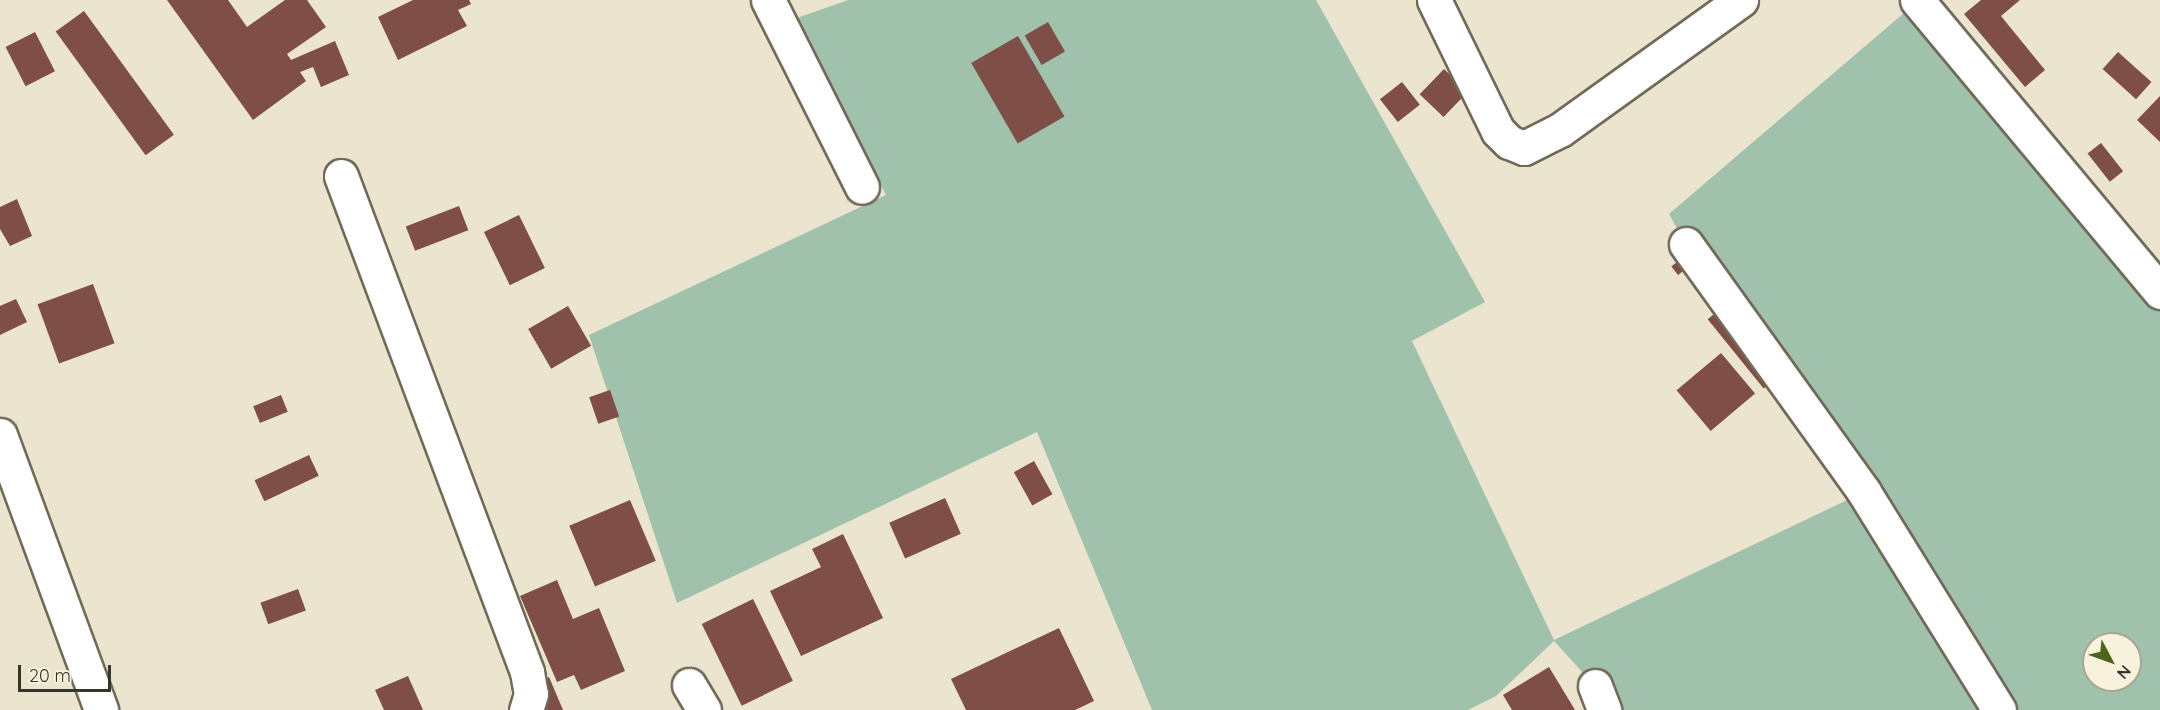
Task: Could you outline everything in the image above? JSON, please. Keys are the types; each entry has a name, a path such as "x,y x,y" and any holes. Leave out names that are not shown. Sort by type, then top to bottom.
{"street":[{"path":"768,0 862,187"},
{"path":"1434,0 1498,131 1509,142 1524,148 1560,130 1741,0"},
{"path":"1917,0 2160,292"},
{"path":"341,176 527,672 531,694 526,710"},
{"path":"1686,244 1864,492 2000,710"},
{"path":"0,435 101,710"}],"green space":[{"path":"848,0 1316,0 1485,302 1412,341 1554,640 1864,492 1686,244 1669,214 1918,1 2160,292 2160,710 1604,710 1595,686 1554,641 1496,696 1468,710 1152,710 1037,432 677,603 589,335 886,195 797,18"}],"building":[{"path":"167,0 228,0 247,27 285,0 307,0 326,27 287,54 291,60 335,41 349,75 321,87 313,67 300,72 306,81 253,120"},
{"path":"413,0 469,0 471,4 458,10 467,26 398,60 378,17"},
{"path":"1981,0 2020,0 2001,16 2045,70 2025,87 1964,14"},
{"path":"84,11 174,135 146,155 56,32"},
{"path":"1048,22 1065,51 1042,65 1025,36"},
{"path":"35,32 55,71 26,86 6,47"},
{"path":"1018,36 1064,117 1018,144 971,63"},
{"path":"2118,52 2151,82 2136,99 2103,69"},
{"path":"1444,69 1468,92 1443,117 1420,94"},
{"path":"1402,82 1420,105 1398,122 1380,99"},
{"path":"2160,96 2160,142 2137,120"},
{"path":"2101,143 2123,171 2110,182 2088,153"},
{"path":"17,199 32,236 10,246 0,229 0,207"},
{"path":"459,206 468,230 415,251 406,226"},
{"path":"519,215 545,268 510,285 484,232"},
{"path":"1691,251 1698,260 1678,275 1671,266"},
{"path":"93,284 115,343 59,363 38,304"},
{"path":"16,299 27,322 0,335 0,306"},
{"path":"568,306 591,346 551,369 528,329"},
{"path":"1724,306 1780,375 1764,388 1708,319"},
{"path":"1721,353 1755,394 1711,431 1677,390"},
{"path":"610,390 619,416 598,424 589,397"},
{"path":"281,395 288,412 260,423 253,406"},
{"path":"309,455 319,476 264,501 255,480"},
{"path":"1034,461 1052,494 1032,505 1014,472"},
{"path":"945,498 961,534 905,558 889,523"},
{"path":"630,500 656,561 595,587 569,526"},
{"path":"843,534 883,618 801,656 770,591 821,567 812,549"},
{"path":"557,580 573,619 599,608 625,671 581,690 574,675 557,682 520,596"},
{"path":"298,589 306,611 268,624 260,603"},
{"path":"753,599 793,681 742,706 702,624"},
{"path":"1059,628 1094,701 1075,710 966,710 951,679"},
{"path":"1549,667 1575,710 1512,710 1503,695"},
{"path":"408,676 423,710 384,710 375,690"},
{"path":"549,677 563,710 514,710 522,689"}]}
